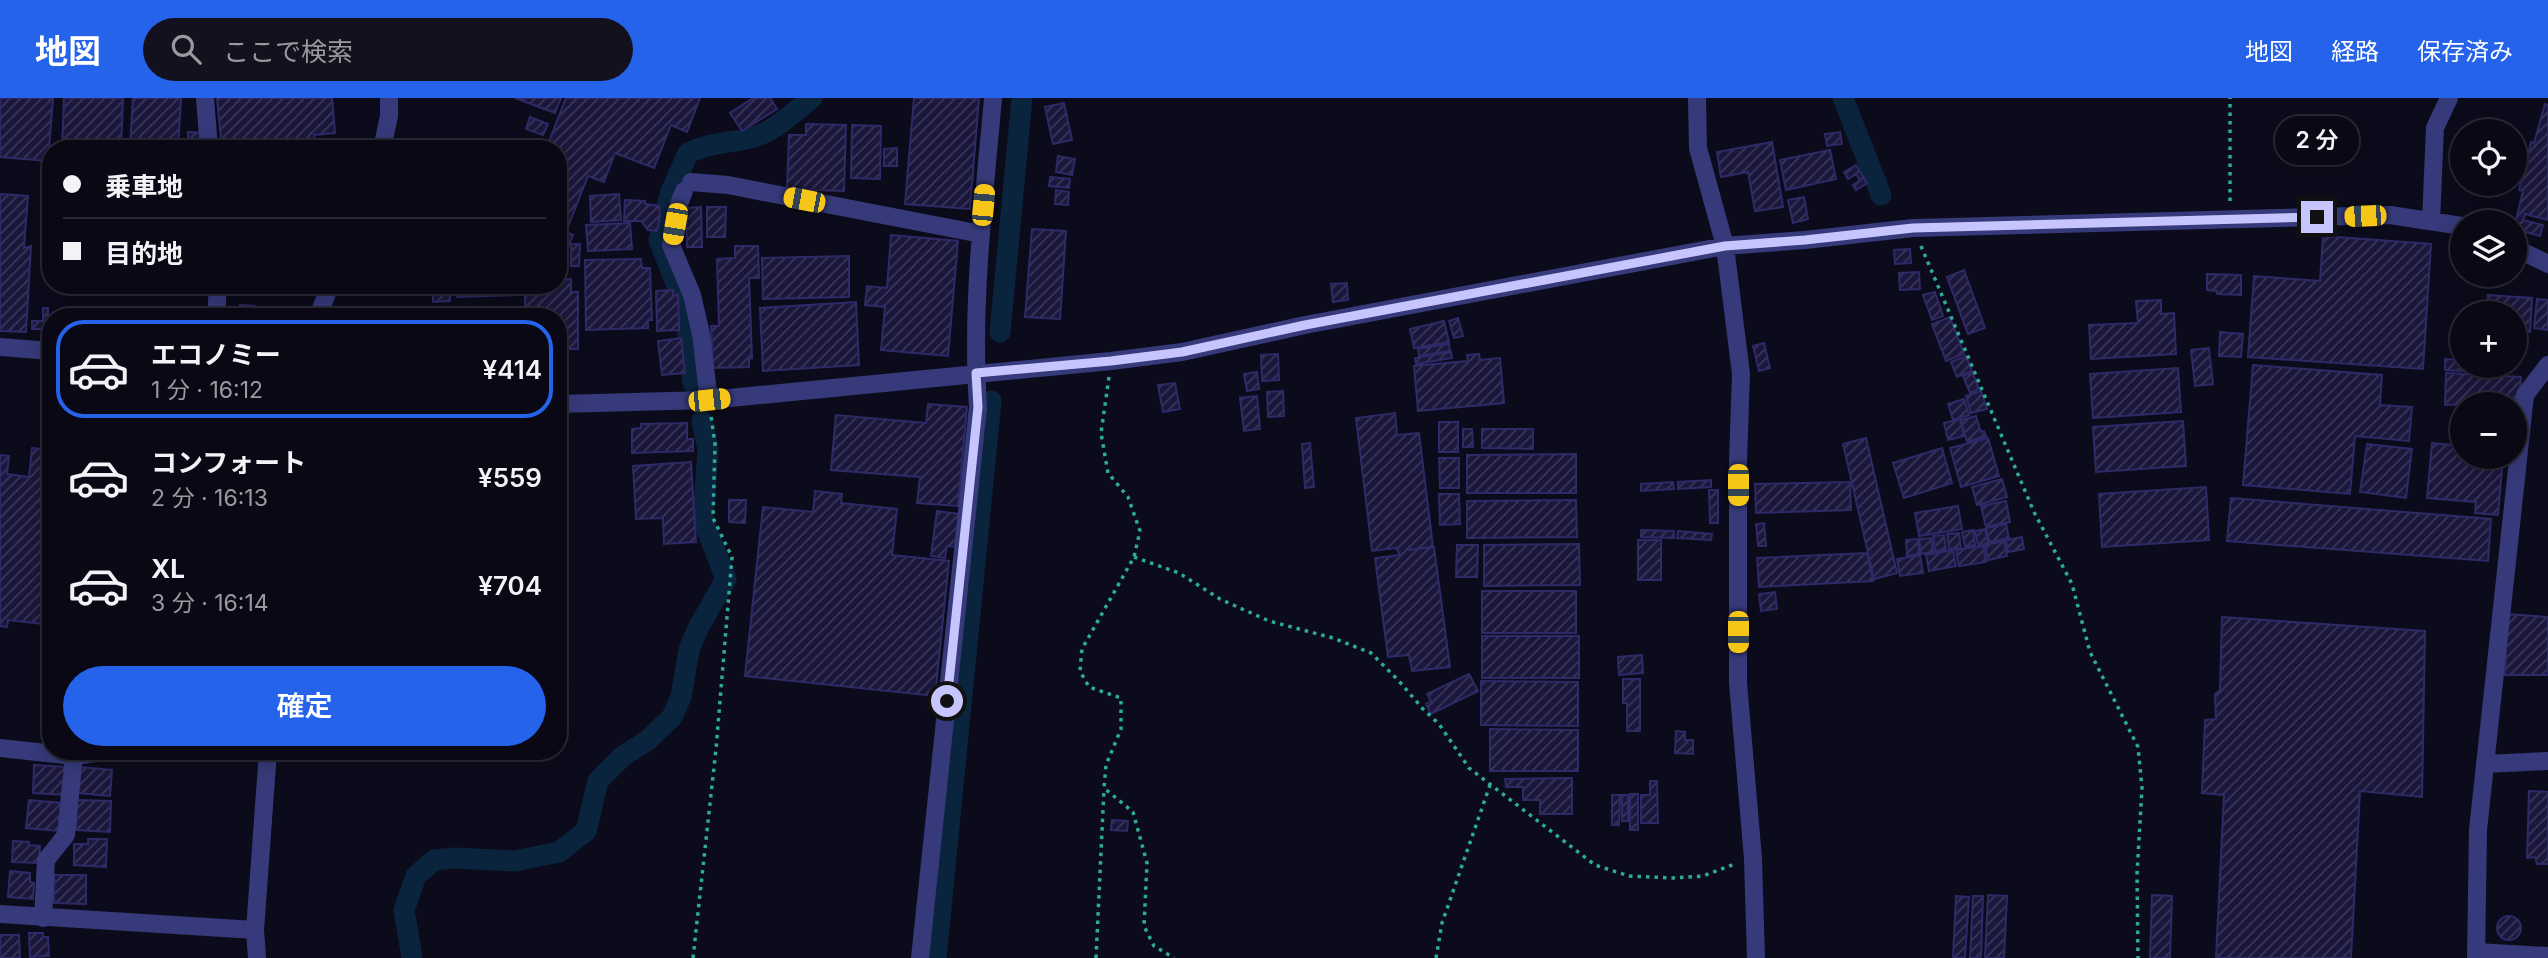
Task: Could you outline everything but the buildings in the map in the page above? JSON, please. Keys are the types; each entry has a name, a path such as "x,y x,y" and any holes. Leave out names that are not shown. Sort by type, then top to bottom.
{"street":[{"path":"205,98 208,140"},
{"path":"384,140 389,116 389,98"},
{"path":"920,958 978,407 976,373 981,234 993,98"},
{"path":"1697,98 1698,148 1725,246 1741,374 1738,683 1761,956"},
{"path":"2431,221 2435,128 2449,98"},
{"path":"709,400 701,334 692,295 671,245 679,204 688,186 728,185 981,234"},
{"path":"567,404 709,400 1182,352 1305,325 1725,246 1913,228 2390,215 2450,224"},
{"path":"2527,254 2548,264"},
{"path":"0,347 42,350"},
{"path":"2548,365 2525,395 2478,830 2476,955 2548,956"},
{"path":"0,748 42,753"},
{"path":"43,918 46,860 66,835 74,760"},
{"path":"257,958 255,930 267,760"},
{"path":"2486,764 2548,761"},
{"path":"0,914 255,930"}],"path":[{"path":"2230,98 2230,220"},
{"path":"1913,228 2034,512 2072,584 2090,652 2137,747 2142,788 2137,874 2138,958"},
{"path":"1096,958 1106,765 1121,729 1121,698 1089,687 1080,671 1082,649 1134,558 1140,531 1128,497 1108,473 1101,433 1111,361"},
{"path":"693,958 716,749 732,558 713,518 715,444 709,400"},
{"path":"1134,558 1179,573 1220,599 1269,621 1333,638 1371,653 1439,724 1469,768 1595,865 1629,876 1703,876 1752,859"},
{"path":"1436,958 1442,923 1490,785"},
{"path":"1104,788 1133,812 1147,863 1144,926 1154,946 1174,958"}],"waterway":[{"path":"693,383 685,306 659,240 670,194 688,153 706,146 748,139 764,133 812,98"},
{"path":"1000,332 1022,98"},
{"path":"1843,98 1881,195"},
{"path":"936,958 991,401"},
{"path":"412,958 404,910 416,876 434,860 455,858 515,861 559,852 586,831 598,781 623,756 648,740 672,717 681,697 689,650 697,630 726,579 703,520 708,449 702,421"}],"route":[{"path":"947,701 978,407 976,373 1182,352 1305,325 1725,246 1913,228 2317,217"}]}
